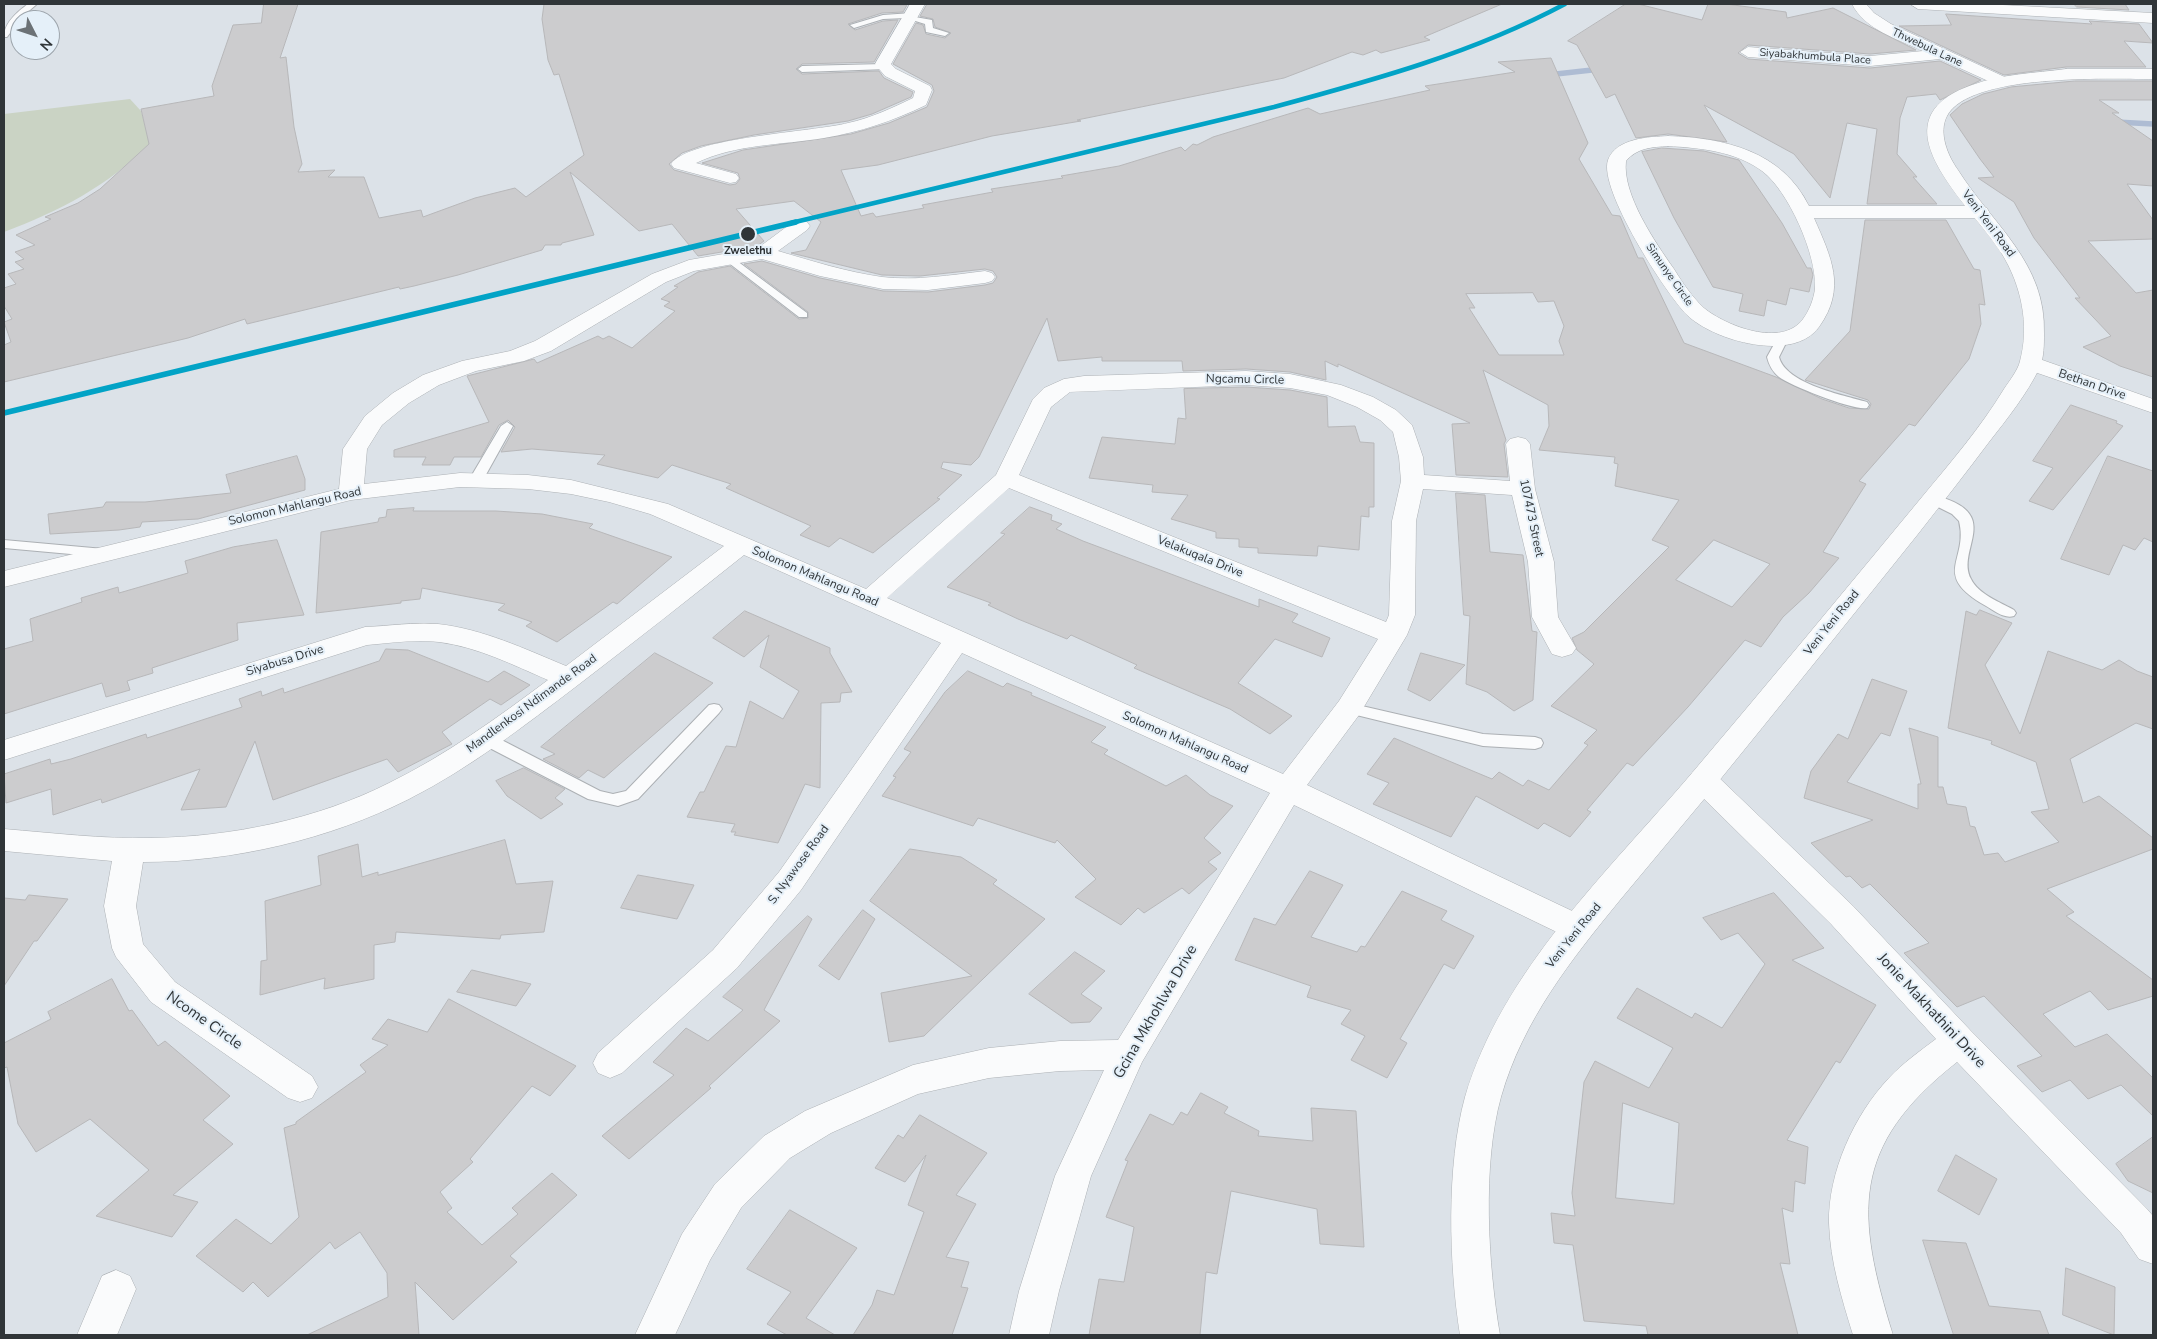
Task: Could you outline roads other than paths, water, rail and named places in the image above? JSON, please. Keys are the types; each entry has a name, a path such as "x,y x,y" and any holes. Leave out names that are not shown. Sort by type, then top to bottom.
{"street":[{"name":"Thwebula Lane","path":"1860,4 1863,11 1874,22 2003,82"},
{"path":"1918,4 2153,18"},
{"path":"730,178 680,164 695,155 718,150 853,128 920,101 924,90 920,85 895,75 884,68 883,64 913,12"},
{"name":"Siyabakhumbula Place","path":"1748,52 1870,62 1942,54"},
{"name":"Veni Yeni Road","path":"1480,1335 1474,1298 1470,1178 1483,1098 1509,1030 1537,982 1578,928 1704,780 1933,499 2003,409 2031,363 2034,330 2032,297 2012,254 1949,171 1937,147 1935,129 1939,114 1954,98 1978,88 2003,82 2066,74 2153,74"},
{"name":"Simunye Circle","path":"1693,141 1718,145 1744,153 1778,174 1792,190 1804,212 1820,256 1824,277 1824,295 1809,326 1800,334 1782,339 1758,338 1730,331 1709,322 1693,310 1645,243 1614,175 1616,162 1627,149 1647,143 1693,141"},
{"path":"1804,212 1980,212"},
{"path":"763,253 800,226"},
{"path":"351,493 355,449 374,421 401,398 431,380 470,366 516,356 543,346 659,278 689,266 763,253 827,272 883,283 928,284 984,276"},
{"name":"Bethan Drive","path":"2031,363 2153,406"},
{"name":"Ngcamu Circle","path":"869,600 1006,478 1040,404 1052,393 1064,386 1084,383 1246,378 1290,381 1333,390 1365,402 1388,415 1404,430 1411,457 1413,482 1404,521 1402,615 1394,635 1348,708 1288,789"},
{"name":"107473 Street","path":"1518,444 1523,489 1541,562 1542,598 1546,617 1562,648"},
{"name":"Velakuqala Drive","path":"1006,478 1394,635"},
{"name":"Solomon Mahlangu Road","path":"4,579 351,493 460,480 476,480 528,482 571,487 613,496 659,509 869,600 1288,789 1578,928"},
{"path":"1413,482 1523,489"},
{"name":"Mandlenkosi Ndimande Road","path":"4,840 130,850 234,842 334,818 402,790 486,740 742,545"},
{"name":"Siyabusa Drive","path":"4,750 365,636 418,632 456,636 504,651 568,678"},
{"name":"S. Nyawose Road","path":"610,1062 725,959 778,895 957,640"},
{"name":"Jonie Makhathini Drive","path":"1704,780 1842,915 1959,1041 2134,1221 2153,1246"},
{"name":"Gcina Mkhohlwa Drive","path":"1029,1335 1073,1176 1128,1055 1288,789"},
{"name":"Ncome Circle","path":"130,850 120,906 128,948 163,992 300,1087"},
{"path":"1873,1335 1854,1270 1846,1209 1852,1173 1866,1139 1902,1088 1959,1041"},
{"path":"655,1335 696,1248 728,1196 777,1147 818,1122 913,1080 989,1063 1060,1056 1128,1055"},
{"path":"97,1335 116,1289"}],"lane":[{"path":"4,35 20,14 33,4"},
{"path":"854,26 913,12 929,22 929,30 945,33"},
{"path":"802,69 884,68"},
{"path":"729,258 803,315"},
{"path":"1782,339 1773,356 1774,365 1782,374 1793,381 1863,405"},
{"path":"476,480 507,426"},
{"path":"1933,499 1961,514 1967,521 1968,531 1961,570 1964,581 1972,590 2009,613"},
{"path":"4,544 107,553"},
{"path":"1348,708 1483,740 1535,744"},
{"path":"486,740 594,795 608,800 621,800 632,795 714,709"}],"waterway":[{"path":"1547,75 1601,69"},
{"path":"2116,122 2153,124"}],"place":[{"name":"Zwelethu","path":"748,234"}]}
